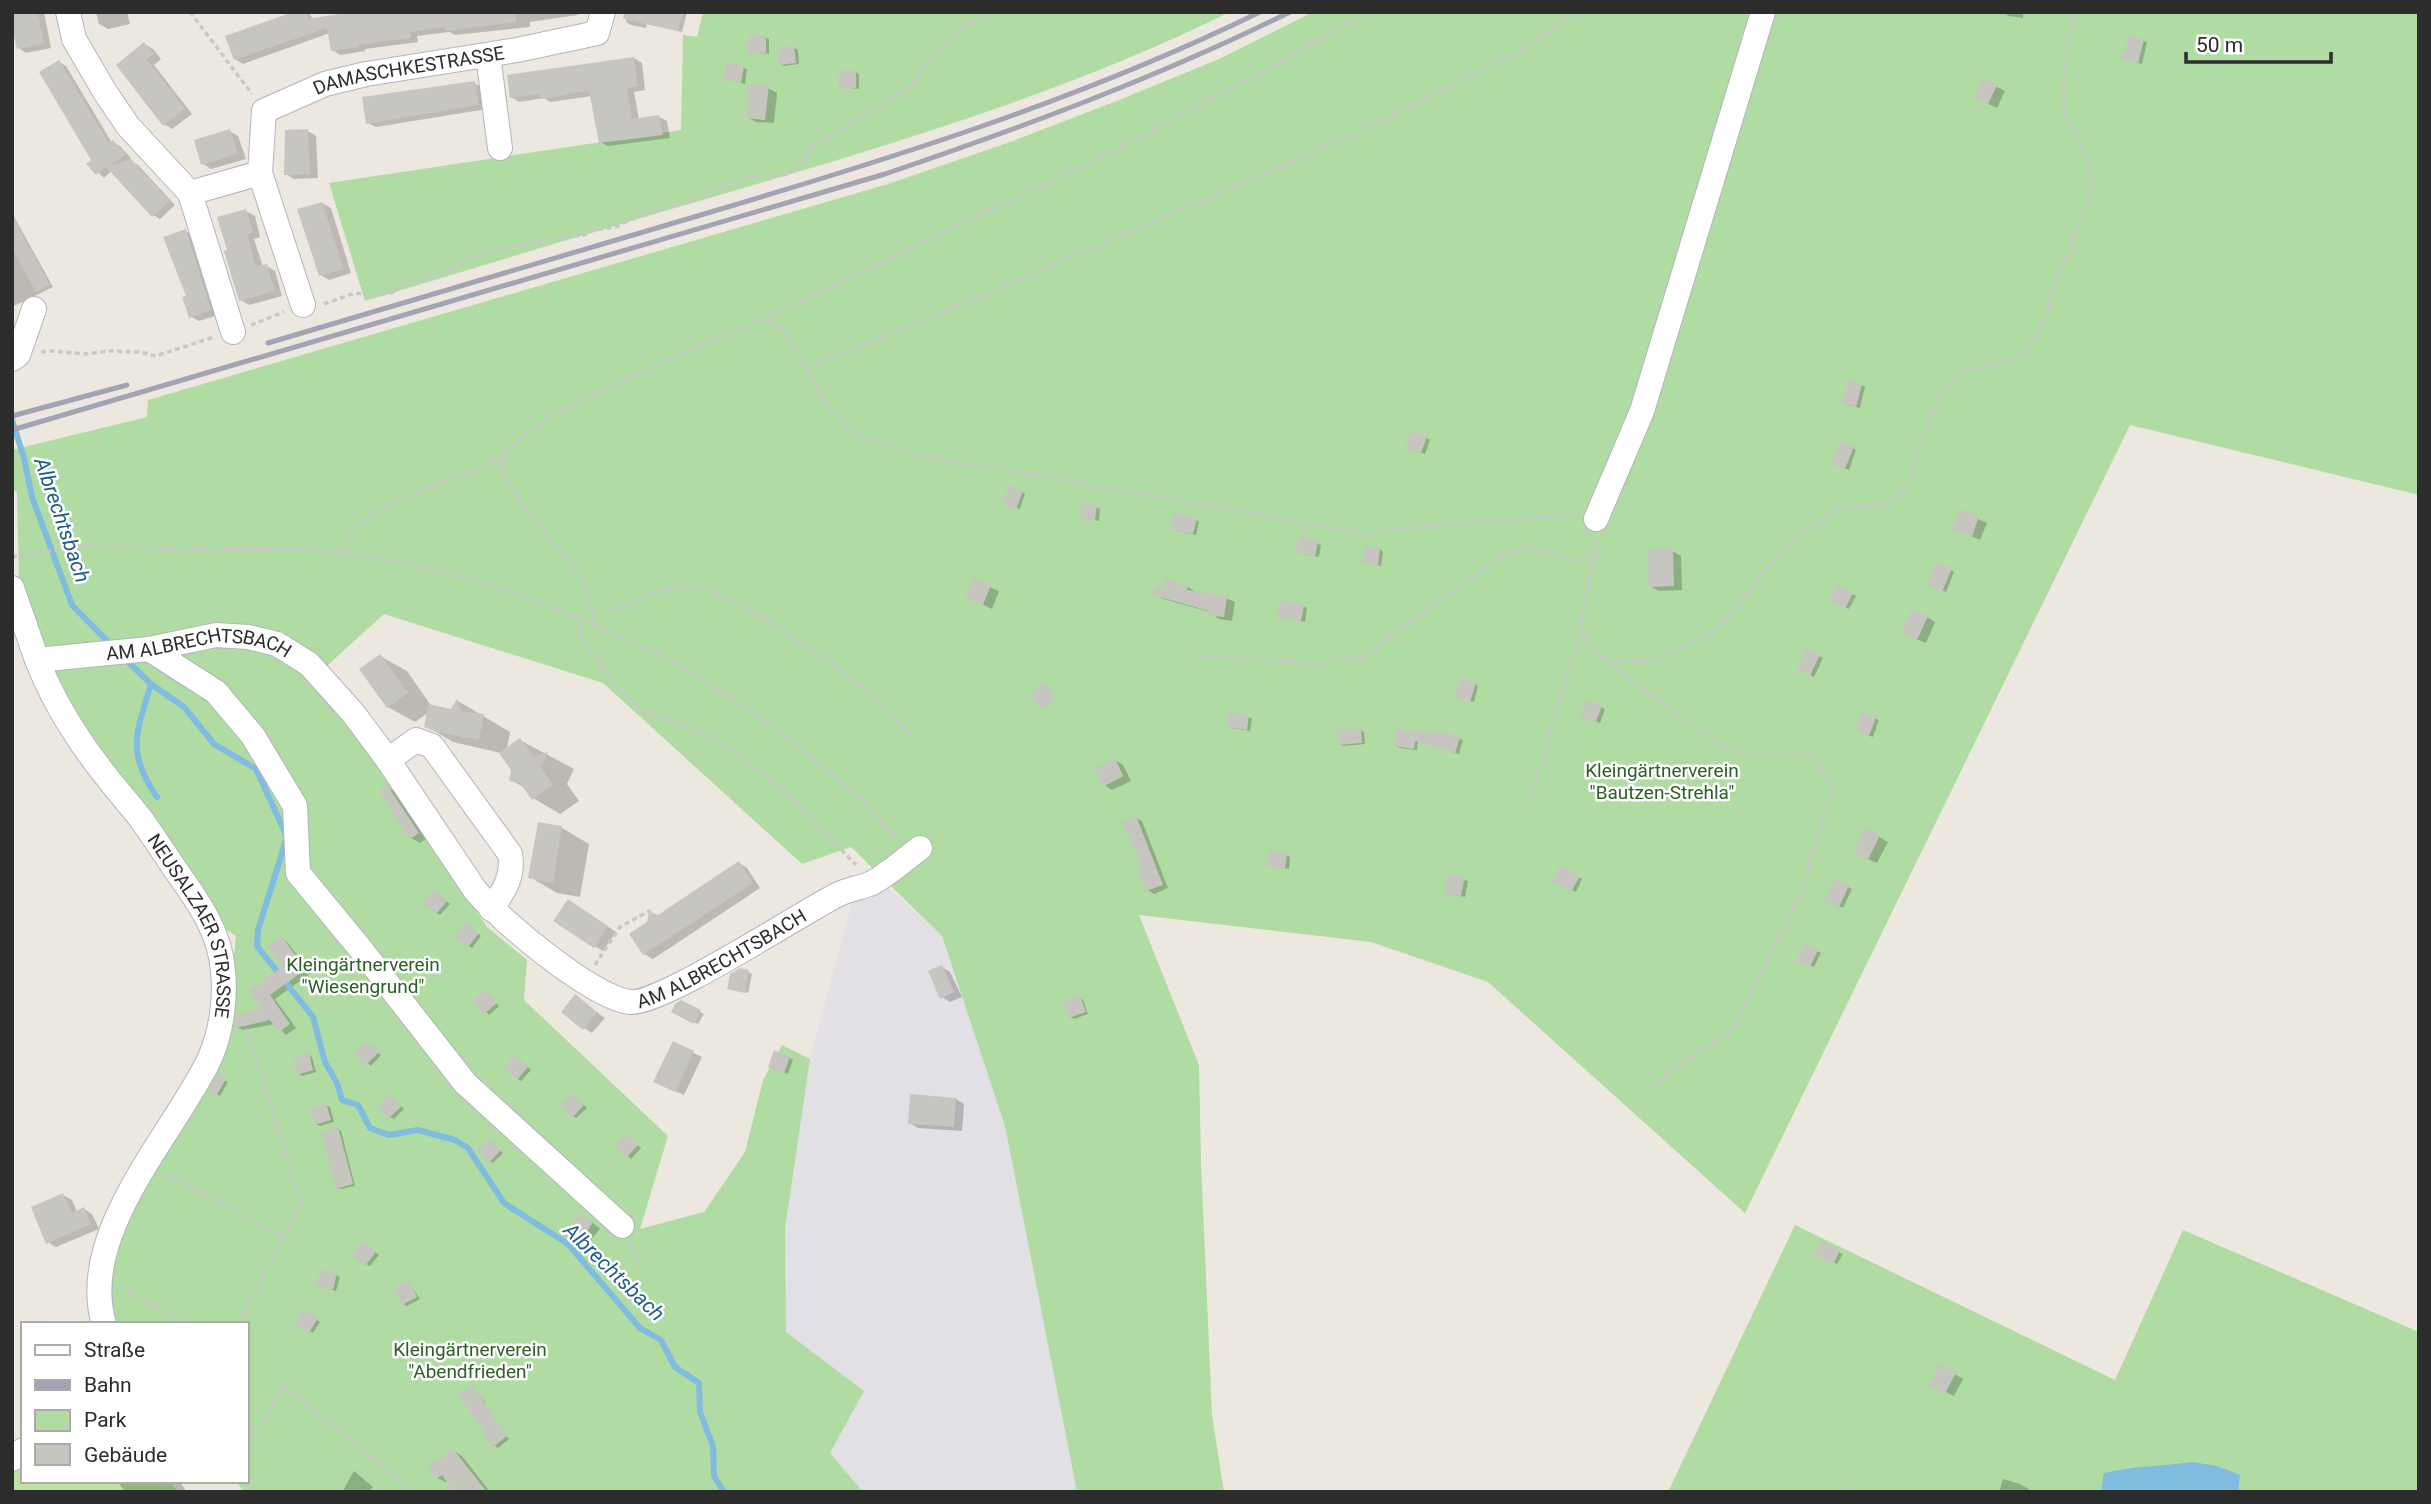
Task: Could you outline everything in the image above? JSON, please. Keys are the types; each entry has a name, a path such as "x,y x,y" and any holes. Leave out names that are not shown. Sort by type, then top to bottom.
{"street":[{"path":"68,12 74,40 105,92 128,126 190,193 233,332"},
{"name":"DAMASCHKESTRASSE","path":"264,111 325,84 366,74 488,55 597,33 603,12"},
{"path":"1597,519 1642,411 1763,12"},
{"path":"488,55 500,148"},
{"path":"264,111 260,173 303,305"},
{"path":"190,193 260,173"},
{"path":"15,357 34,310"},
{"path":"12,587 37,660"},
{"name":"AM ALBRECHTSBACH","path":"37,660 129,650 216,635 248,636 277,644 309,664 353,713 388,760 475,890 491,909 564,968 610,995 631,1002 646,1000 681,984 839,894 873,882 916,850"},
{"path":"129,650 216,692 253,736 295,806 298,873 465,1083 622,1226"},
{"name":"NEUSALZAER STRASSE","path":"37,660 51,694 79,741 143,822 209,918 223,971 223,1013 209,1058 130,1193 105,1247 99,1276 103,1322"},
{"path":"388,760 416,740 432,746 510,854 513,867 507,885 491,909"}],"path":[{"path":"190,12 264,111"},
{"path":"15,357 54,351 84,354 141,352 156,356 170,353 303,305 313,308 355,293 391,293 409,282 442,273 457,267 464,260 490,252 568,236 582,236 594,230 616,227 639,215 691,201 746,177 784,175 796,169 810,152 809,147 880,107 909,87 941,47 961,29 995,12"},
{"path":"345,552 351,534 366,517 486,465 552,415 670,359 764,319 1098,158 1248,80 1368,12"},
{"path":"807,368 1317,151 1527,47 1578,12"},
{"path":"1606,661 1657,661 1719,628 1778,555 1806,531 1838,508 1855,505 1879,506 1896,499 1907,485 1941,395 1963,372 2021,357 2033,342 2045,319 2056,281 2091,194 2091,174 2079,136 2064,111 2063,86 2072,12"},
{"path":"764,319 784,330 829,408 854,432 898,449 965,465 1005,469 1366,534 1437,525 1573,514 1587,514 1597,519 1595,553 1581,625 1530,801"},
{"path":"510,448 499,463 508,487 576,571 592,603 597,625"},
{"path":"12,557 82,546 184,550 315,549 345,552 477,580 578,617 674,662 762,719 843,782 916,850"},
{"path":"1191,656 1313,663 1363,657 1497,559 1531,546 1579,561 1595,553"},
{"path":"610,611 663,589 699,586 735,602 797,640 865,688 913,737"},
{"path":"578,617 581,642 594,653 607,677 640,710 707,734 785,791 873,882"},
{"path":"1581,625 1587,643 1606,661 1719,745 1753,756 1813,756 1832,787 1799,899 1734,1028 1650,1086"},
{"path":"583,979 620,928 649,911 651,914"},
{"path":"239,1322 302,1204 244,1022"},
{"path":"148,1163 284,1238"},
{"path":"99,1276 183,1322"},
{"path":"248,1440 263,1425 282,1385 412,1492"},
{"path":"1841,1492 1847,1481"}],"shaded area":[{"path":"883,883 942,936 1005,1126 1077,1492 863,1492 830,1453 786,1332 785,1229 810,1059 852,903"}],"green space":[{"path":"703,12 1230,12 1103,68 972,117 365,301 329,183 681,130 683,35 697,37"},
{"path":"1313,12 2419,12 2419,495 2130,425 1745,1213 1488,982 1371,942 1139,915 1199,1065 1212,1415 1224,1492 1077,1492 1005,1126 942,936 851,847 802,864 603,683 384,614 318,674 314,688 344,718 381,767 487,927 527,960 524,1000 668,1136 640,1229 704,1212 745,1152 763,1080 782,1045 810,1059 785,1229 786,1332 864,1391 830,1453 863,1492 244,1492 237,1483 248,1483 248,1322 115,1322 109,1294 112,1249 228,1015 236,936 224,928 211,899 85,738 56,689 19,587 17,493 12,487 12,450 147,417 148,400 888,184 1013,141 1219,59"},
{"path":"1795,1225 2115,1380 2183,1230 2419,1332 2419,1492 1668,1492"},
{"path":"21,1463 21,1483 171,1483 178,1492 12,1492 12,1470"}],"water":[{"path":"2192,1462 2217,1466 2240,1475 2238,1492 2101,1492 2104,1473"}],"building":[{"path":"12,12 38,12 44,44 17,49 12,28"},
{"path":"293,12 306,12 308,19 351,12 515,12 516,22 445,31 445,27 410,32 411,38 331,51 327,28 234,60 225,36"},
{"path":"624,12 683,12 678,31 623,19"},
{"path":"766,35 766,53 748,53 748,36"},
{"path":"2129,35 2144,39 2138,63 2122,59"},
{"path":"144,42 154,54 147,59 185,109 163,126 116,65"},
{"path":"794,46 796,63 779,65 777,47"},
{"path":"634,57 638,86 627,88 632,119 659,115 663,135 599,143 589,91 541,99 540,94 510,98 507,75"},
{"path":"59,60 109,143 113,140 126,154 110,166 131,159 170,201 152,217 107,168 96,175 86,164 91,160 39,72"},
{"path":"727,62 744,66 741,83 724,79"},
{"path":"839,70 856,70 856,88 838,88"},
{"path":"1982,78 1997,85 1988,104 1974,98"},
{"path":"475,81 479,105 366,124 362,97"},
{"path":"749,84 769,86 765,120 746,118"},
{"path":"230,129 238,154 201,165 194,140"},
{"path":"308,129 310,174 284,175 285,130"},
{"path":"322,202 344,269 319,276 297,209"},
{"path":"246,209 253,232 247,234 256,267 267,264 275,291 239,301 217,217"},
{"path":"12,215 50,285 36,292 12,249"},
{"path":"186,229 211,310 189,318 182,297 186,296 163,237"},
{"path":"1848,380 1862,384 1856,407 1842,404"},
{"path":"1410,431 1427,436 1421,453 1405,448"},
{"path":"1840,441 1854,446 1845,469 1831,464"},
{"path":"1009,485 1023,491 1016,509 1002,504"},
{"path":"1082,504 1097,505 1095,520 1080,519"},
{"path":"1960,509 1979,516 1972,537 1952,529"},
{"path":"1173,513 1197,518 1193,534 1170,529"},
{"path":"1299,537 1318,541 1315,556 1296,552"},
{"path":"1364,546 1380,548 1378,565 1362,563"},
{"path":"1673,549 1674,586 1648,587 1647,550"},
{"path":"1937,562 1952,568 1942,592 1927,585"},
{"path":"973,577 991,585 983,605 965,598"},
{"path":"1165,579 1188,586 1187,590 1227,596 1224,617 1208,615 1209,611 1153,595 1155,586 1163,587"},
{"path":"1837,585 1853,593 1845,609 1830,601"},
{"path":"1280,600 1304,605 1301,621 1277,617"},
{"path":"1912,608 1928,616 1917,640 1901,633"},
{"path":"1807,648 1820,654 1810,676 1797,670"},
{"path":"380,654 408,693 387,708 359,669"},
{"path":"1460,678 1476,683 1470,702 1454,697"},
{"path":"1045,683 1055,699 1041,709 1030,693"},
{"path":"457,699 462,711 484,714 479,740 424,727 428,704 451,709"},
{"path":"1586,700 1602,705 1596,722 1580,717"},
{"path":"1229,712 1249,715 1247,730 1227,727"},
{"path":"1862,712 1876,717 1869,736 1856,731"},
{"path":"1361,728 1362,743 1338,745 1337,730"},
{"path":"1396,729 1442,734 1443,731 1460,737 1455,753 1415,741 1414,749 1394,746"},
{"path":"520,738 533,756 548,752 541,767 553,785 532,800 520,783 509,781 511,770 499,753"},
{"path":"1115,758 1123,776 1103,787 1094,769"},
{"path":"387,785 419,833 410,839 379,790"},
{"path":"1136,816 1163,885 1146,891 1137,867 1141,865 1122,822"},
{"path":"538,822 562,826 553,883 528,878"},
{"path":"1865,828 1880,835 1868,860 1853,853"},
{"path":"1268,851 1287,853 1285,868 1266,866"},
{"path":"739,861 753,883 643,955 629,934 647,922 649,911 658,915"},
{"path":"1560,865 1580,876 1571,892 1552,881"},
{"path":"1448,874 1465,877 1461,896 1444,893"},
{"path":"1835,879 1849,885 1839,907 1824,901"},
{"path":"434,889 447,901 436,914 422,903"},
{"path":"568,899 608,926 594,948 553,921"},
{"path":"465,922 479,933 468,947 454,936"},
{"path":"281,936 306,969 270,995 290,1024 279,1032 270,1020 235,1028 237,1015 261,1008 249,991 282,967 267,947"},
{"path":"1804,944 1818,950 1810,967 1796,961"},
{"path":"942,965 954,992 940,999 928,971"},
{"path":"740,968 749,970 745,993 727,989 730,974"},
{"path":"485,990 497,1003 484,1014 473,1001"},
{"path":"575,994 597,1012 583,1030 561,1012"},
{"path":"1080,996 1086,1012 1069,1018 1063,1002"},
{"path":"681,1000 701,1010 694,1024 671,1012"},
{"path":"366,1041 379,1052 366,1065 354,1054"},
{"path":"673,1041 694,1051 675,1092 653,1082"},
{"path":"774,1050 790,1057 784,1073 768,1067"},
{"path":"309,1053 313,1070 297,1075 293,1058"},
{"path":"515,1055 528,1067 517,1080 503,1068"},
{"path":"218,1074 226,1079 216,1096 208,1092"},
{"path":"572,1093 584,1105 572,1118 560,1106"},
{"path":"390,1094 402,1106 389,1118 377,1106"},
{"path":"910,1094 956,1098 954,1127 908,1124"},
{"path":"326,1103 331,1120 315,1125 310,1108"},
{"path":"338,1127 353,1184 336,1189 321,1132"},
{"path":"626,1133 638,1145 626,1158 614,1146"},
{"path":"489,1138 501,1150 489,1163 477,1150"},
{"path":"63,1193 72,1213 84,1207 91,1224 46,1244 31,1207"},
{"path":"581,1213 593,1223 575,1245 563,1235"},
{"path":"362,1241 376,1252 365,1266 352,1255"},
{"path":"1821,1241 1840,1251 1833,1264 1815,1255"},
{"path":"320,1269 337,1273 333,1290 316,1286"},
{"path":"409,1281 417,1297 402,1305 393,1290"},
{"path":"303,1309 318,1318 309,1333 294,1324"},
{"path":"1939,1364 1956,1373 1945,1393 1929,1385"},
{"path":"473,1386 507,1436 493,1447 483,1433 485,1431 458,1396"},
{"path":"453,1449 487,1492 455,1492 442,1475 436,1479 428,1467"}],"waterway":[{"name":"Albrechtsbach","path":"12,420 32,497 72,605 113,647"},
{"name":"Albrechtsbach","path":"123,657 151,684 184,707 214,744 256,769 287,837 258,930 257,946 313,1017 325,1062 337,1083 342,1100 358,1105 370,1128 389,1135 418,1130 455,1140 468,1148 504,1203 568,1244 640,1328 661,1340 675,1367 699,1383 700,1412 713,1446 714,1476 724,1492"},
{"name":"Albrechtsbach","path":"151,684 141,716 137,742 141,767 157,797"}],"railway":[{"path":"268,343 910,151 1122,74 1260,12"},
{"path":"12,430 885,174 1090,100 1191,58 1290,12"},
{"path":"12,416 127,385"}],"park label":[{"name":"Kleingärtnerverein \"Bautzen-Strehla\"","path":"1662,781"},
{"name":"Kleingärtnerverein \"Wiesengrund\"","path":"363,975"},
{"name":"Kleingärtnerverein \"Abendfrieden\"","path":"470,1360"}]}
